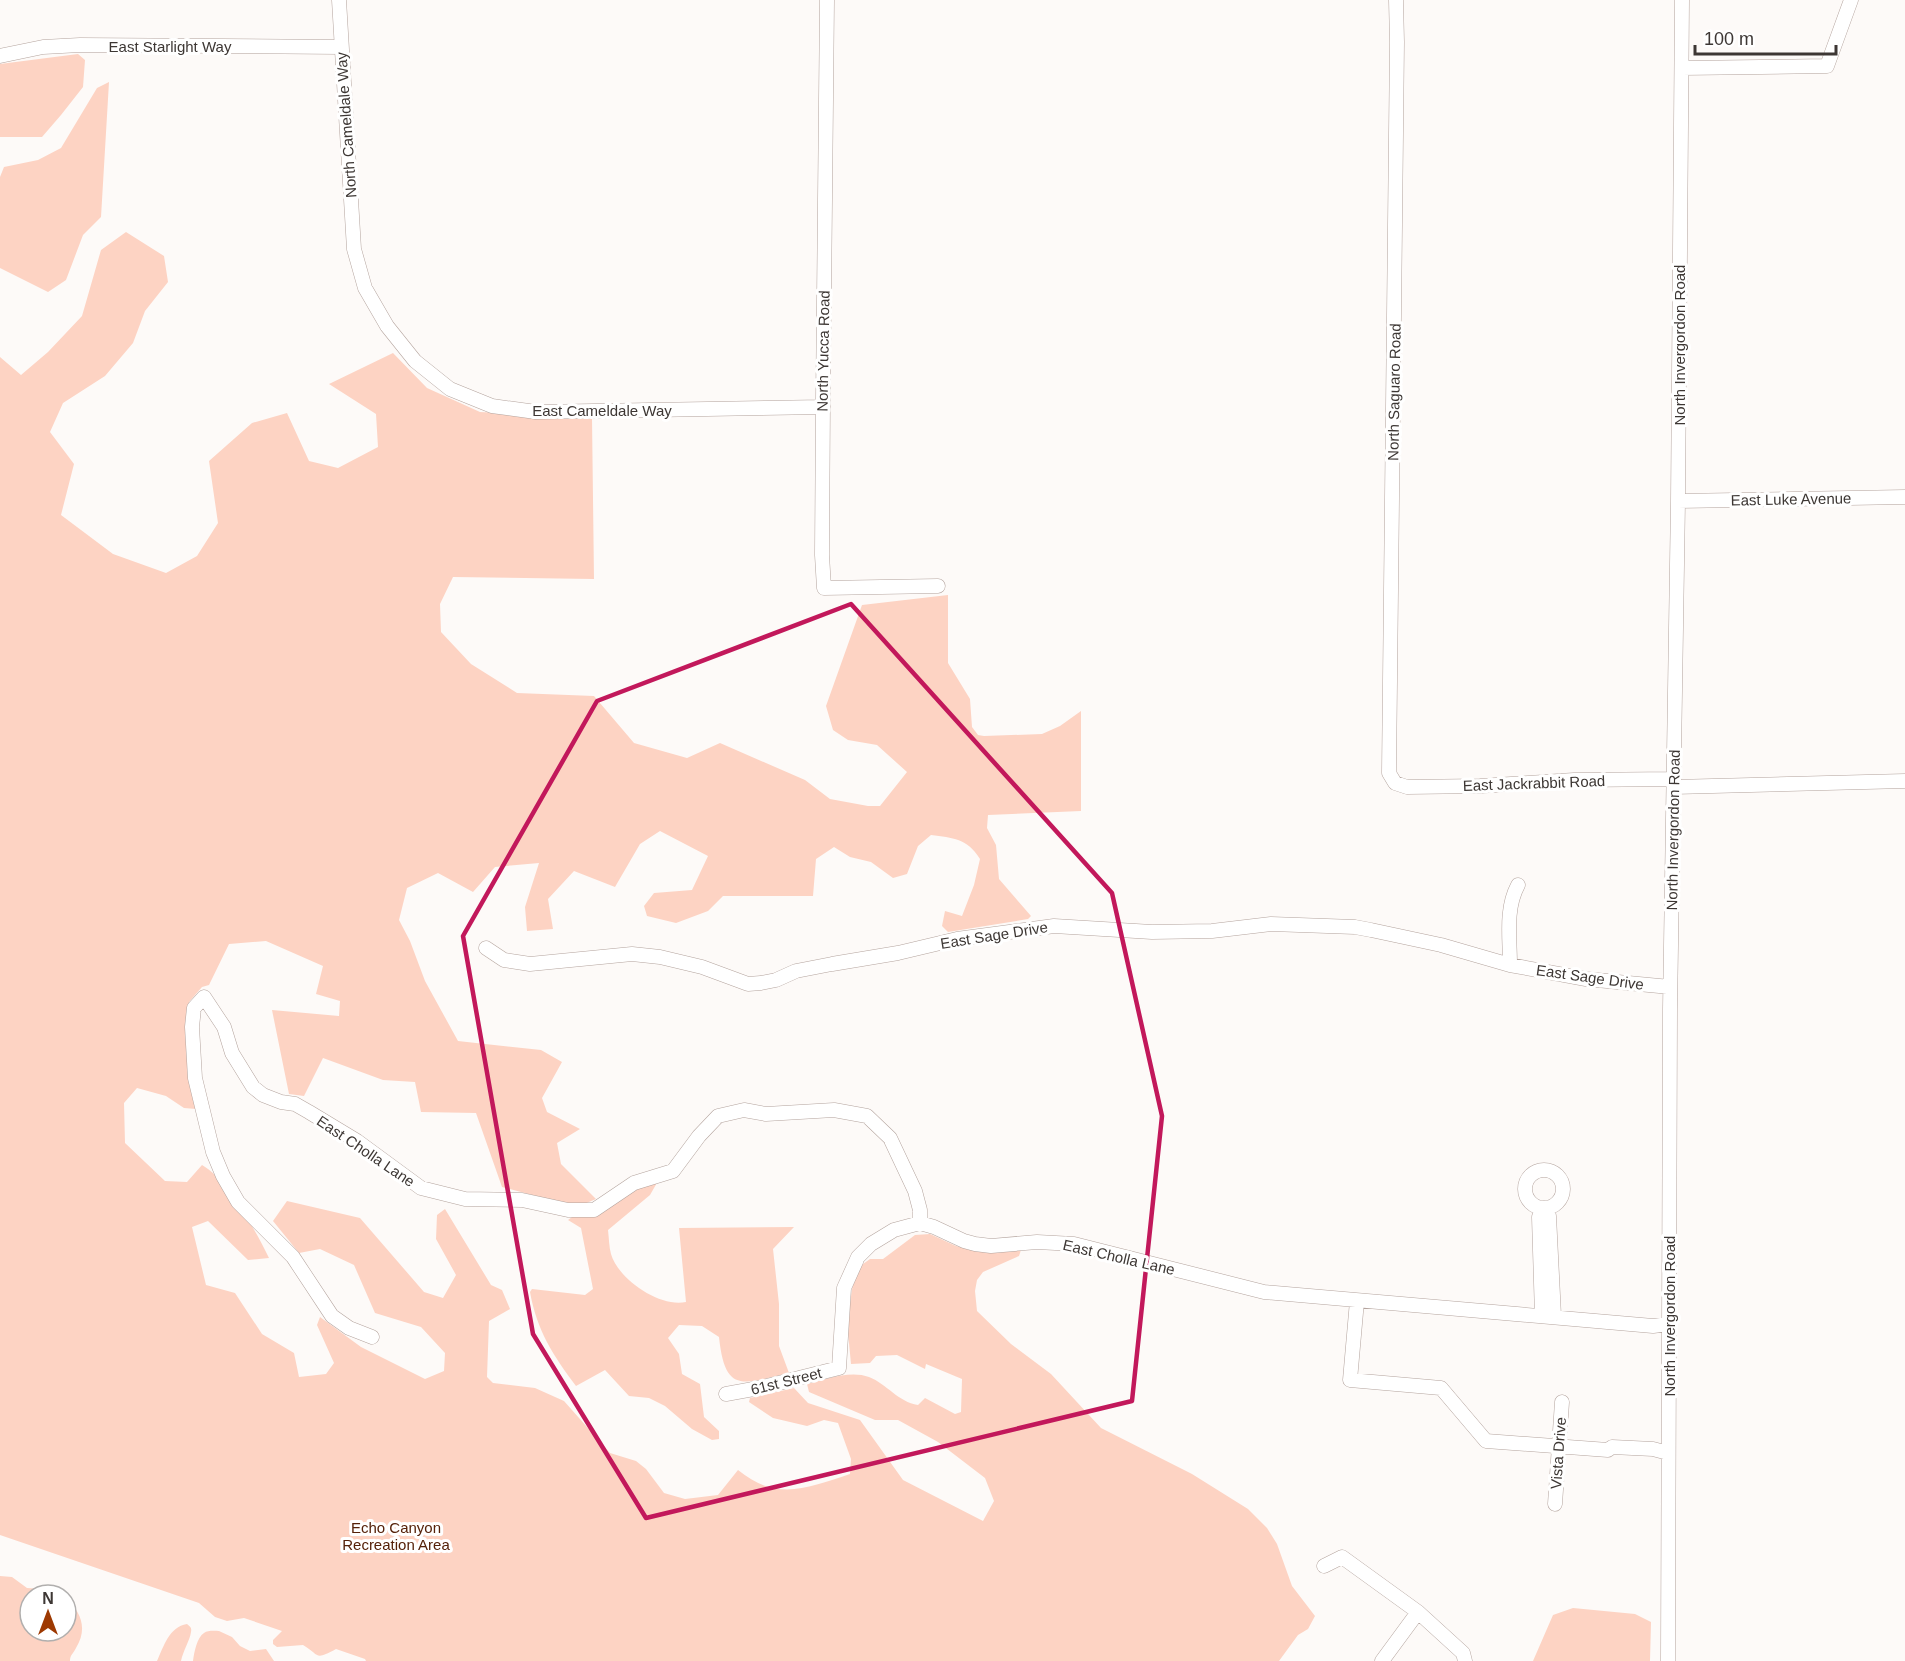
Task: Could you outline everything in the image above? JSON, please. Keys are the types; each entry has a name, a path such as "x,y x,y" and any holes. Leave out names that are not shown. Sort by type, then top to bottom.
{"street":[{"name":"North Cameldale Way","path":"339,0 354,249"},
{"name":"North Yucca Road","path":"827,0 822,555 824,588 938,586"},
{"name":"North Saguaro Road","path":"1395,783 1389,773 1395,334 1396,0"},
{"name":"North Invergordon Road","path":"1668,1661 1671,987 1682,0"},
{"path":"1682,68 1827,66 1851,0"},
{"name":"East Starlight Way","path":"0,56 43,47 80,45 341,47"},
{"name":"East Cameldale Way","path":"354,249 365,288 387,326 415,361 450,389 492,406 536,412 823,407"},
{"name":"East Luke Avenue","path":"1678,501 1905,497"},
{"name":"East Jackrabbit Road","path":"1395,783 1407,787 1480,786 1574,780 1674,783 1905,781"},
{"path":"1510,965 1509,908 1511,897 1518,885"},
{"name":"East Sage Drive","path":"486,948 504,960 530,964 609,955 649,956 702,967 748,984 776,980 796,971 898,953 957,939 1054,926 1158,932 1212,931 1271,924 1355,927 1441,945 1510,965 1586,980 1671,987"},
{"name":"East Cholla Lane","path":"372,1337 349,1328 332,1316 293,1257 238,1202 223,1176 213,1152 195,1078 192,1027 194,1008 204,997 224,1027 232,1053 253,1087 263,1095 281,1102 295,1104 309,1112 357,1142 422,1188 465,1199 522,1200 568,1210 594,1210 634,1183 673,1171 717,1116 744,1110 766,1114 834,1110 867,1116 890,1138 915,1191 920,1210 920,1223 975,1244 991,1246 1037,1242 1074,1244 1264,1292 1653,1326 1669,1324"},
{"path":"1544,1208 1549,1216 1548,1316"},
{"name":"61st Street","path":"726,1394 839,1368 844,1288 858,1257 871,1244 894,1230 920,1223"},
{"path":"1357,1300 1350,1380 1441,1388 1486,1441 1608,1450 1612,1455 1652,1457 1668,1453"},
{"name":"Vista Drive","path":"1555,1504 1562,1402"},
{"path":"1324,1566 1342,1557 1418,1612 1463,1653 1465,1661"},
{"path":"1382,1661 1418,1612"}],"highlighted area":[{"path":"851,604 1112,893 1162,1116 1132,1401 646,1518 533,1334 463,936 597,701"}],"green space":[{"path":"78,54 85,60 83,87 42,137 0,137 0,64"},
{"path":"109,82 101,217 83,235 66,280 48,292 0,268 0,177 4,167 38,160 61,148 97,88"},
{"name":"Echo Canyon Recreation Area","path":"126,232 164,256 168,282 145,311 133,343 105,376 63,403 50,432 74,464 61,515 113,554 166,573 197,556 218,523 209,461 252,423 287,413 309,461 338,468 378,447 376,414 329,384 393,353 427,388 480,412 592,418 594,579 453,577 440,604 441,632 471,664 517,693 594,696 634,743 687,758 720,743 805,780 830,799 880,806 907,772 877,745 848,740 833,730 826,706 862,605 948,595 948,663 970,699 972,727 978,735 1042,734 1060,726 1081,711 1081,811 988,815 987,828 996,845 999,879 1031,916 1028,919 948,932 942,926 945,911 962,916 974,885 980,859 970,847 959,840 931,835 918,846 907,874 893,878 871,862 850,857 834,847 816,859 813,896 723,896 708,911 676,923 647,916 644,906 654,893 692,890 708,856 660,831 640,844 615,887 574,871 548,899 553,929 527,931 525,907 539,863 495,867 473,892 438,873 407,888 399,920 410,941 425,981 458,1041 541,1050 562,1062 542,1098 547,1112 580,1129 557,1143 561,1164 596,1199 577,1207 502,1187 476,1113 421,1112 415,1082 383,1080 323,1058 304,1096 289,1094 272,1010 339,1016 340,1001 316,994 323,966 266,941 229,944 209,985 202,987 189,1002 188,1031 196,1109 184,1108 166,1096 137,1088 124,1103 125,1143 165,1181 187,1182 202,1165 212,1172 231,1193 269,1258 248,1260 208,1221 192,1227 206,1285 235,1293 262,1334 294,1353 299,1377 326,1374 334,1363 317,1325 320,1317 361,1347 425,1379 444,1371 445,1353 421,1327 375,1313 354,1265 320,1249 299,1253 273,1221 287,1201 360,1218 424,1292 443,1298 456,1275 436,1239 437,1215 445,1209 491,1285 502,1290 510,1309 489,1321 487,1377 493,1383 535,1388 564,1401 610,1453 636,1461 646,1469 664,1493 685,1499 718,1495 738,1470 752,1480 779,1489 806,1487 850,1474 851,1459 838,1423 824,1420 807,1426 773,1418 749,1402 750,1398 794,1388 808,1403 860,1420 903,1480 983,1521 994,1501 985,1478 938,1442 898,1420 875,1420 809,1392 807,1384 838,1376 862,1375 875,1380 898,1397 911,1403 918,1405 925,1398 955,1414 961,1412 962,1379 926,1364 925,1369 897,1355 876,1356 870,1363 851,1364 847,1322 854,1277 863,1264 870,1259 883,1259 915,1235 930,1234 956,1246 978,1251 1021,1250 1019,1256 983,1272 977,1280 975,1291 977,1311 1011,1344 1051,1374 1101,1428 1192,1474 1248,1509 1267,1528 1277,1544 1292,1586 1315,1616 1308,1629 1298,1635 1279,1661 366,1661 336,1649 320,1656 303,1645 277,1647 273,1644 273,1640 282,1631 244,1618 227,1621 215,1617 199,1603 0,1535 0,357 21,375 48,352 82,316 101,250"},
{"path":"658,1181 650,1195 608,1230 611,1254 622,1273 641,1290 664,1301 686,1302 679,1228 794,1227 773,1249 779,1304 779,1346 789,1373 748,1381 731,1376 722,1355 719,1337 702,1326 679,1325 668,1338 679,1354 682,1374 700,1384 704,1417 719,1431 719,1439 712,1440 692,1429 665,1406 649,1398 629,1396 605,1370 576,1386 547,1342 533,1306 530,1292 532,1289 585,1295 593,1289 581,1228 568,1220 572,1217 593,1216 633,1188"},
{"path":"0,1576 12,1577 20,1583 18,1583 18,1643 78,1643 78,1614 79,1615 82,1634 80,1641 71,1656 70,1661 0,1661"},
{"path":"1573,1608 1635,1614 1651,1622 1650,1661 1533,1661 1553,1615"},
{"path":"187,1624 191,1632 181,1661 157,1661 171,1633"},
{"path":"207,1631 219,1631 232,1637 240,1646 250,1651 266,1649 274,1661 193,1661 199,1638"}]}
